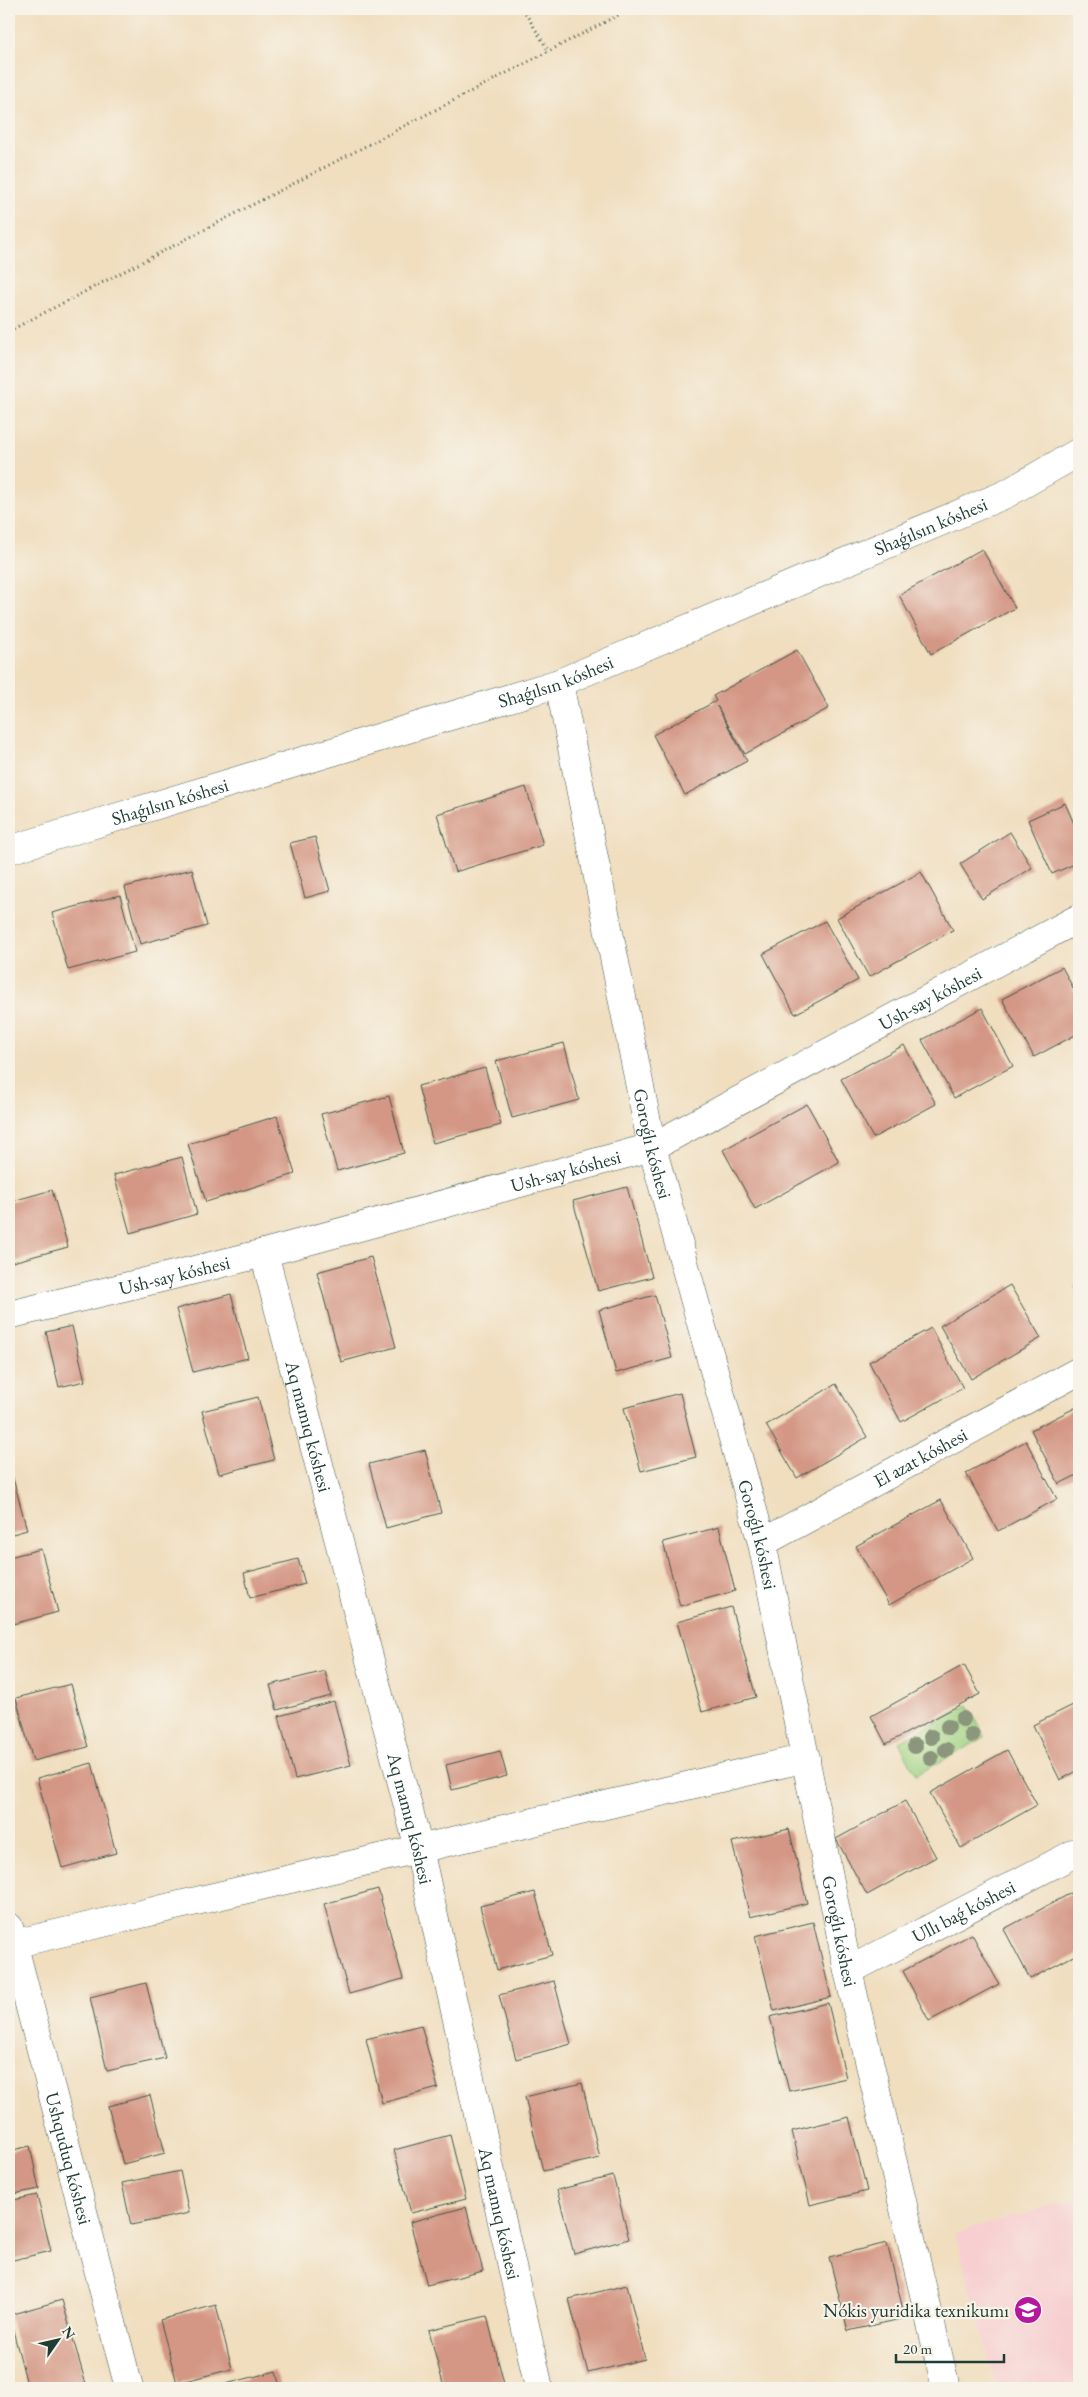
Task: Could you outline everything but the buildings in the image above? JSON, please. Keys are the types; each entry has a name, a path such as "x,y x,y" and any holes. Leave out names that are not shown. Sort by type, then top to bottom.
{"street":[{"name":"Shaǵılsın kóshesi","path":"9,850 559,683 1006,494 1079,452"},
{"name":"Goroǵlı kóshesi","path":"559,683 652,1147 762,1543 848,1971 946,2388"},
{"name":"Ush-say kóshesi","path":"9,1315 264,1253 652,1147 1079,918"},
{"name":"Aq mamıq kóshesi","path":"264,1253 419,1849 539,2388"},
{"name":"El azat kóshesi","path":"762,1543 1079,1371"},
{"path":"10,1939 419,1849 806,1758"},
{"name":"Ullı baǵ kóshesi","path":"848,1971 1079,1851"},
{"name":"Ushquduq kóshesi","path":"10,1939 129,2388"}],"path":[{"path":"523,9 548,50"},
{"path":"9,331 630,9"}],"shaded area":[{"name":"Nókis yuridika texnikumı","path":"1079,2198 1079,2388 997,2388 955,2233"}],"green space":[{"path":"968,1705 985,1737 916,1775 899,1742"}],"place":[{"name":"Nókis yuridika texnikumı","path":"1028,2310"}]}
